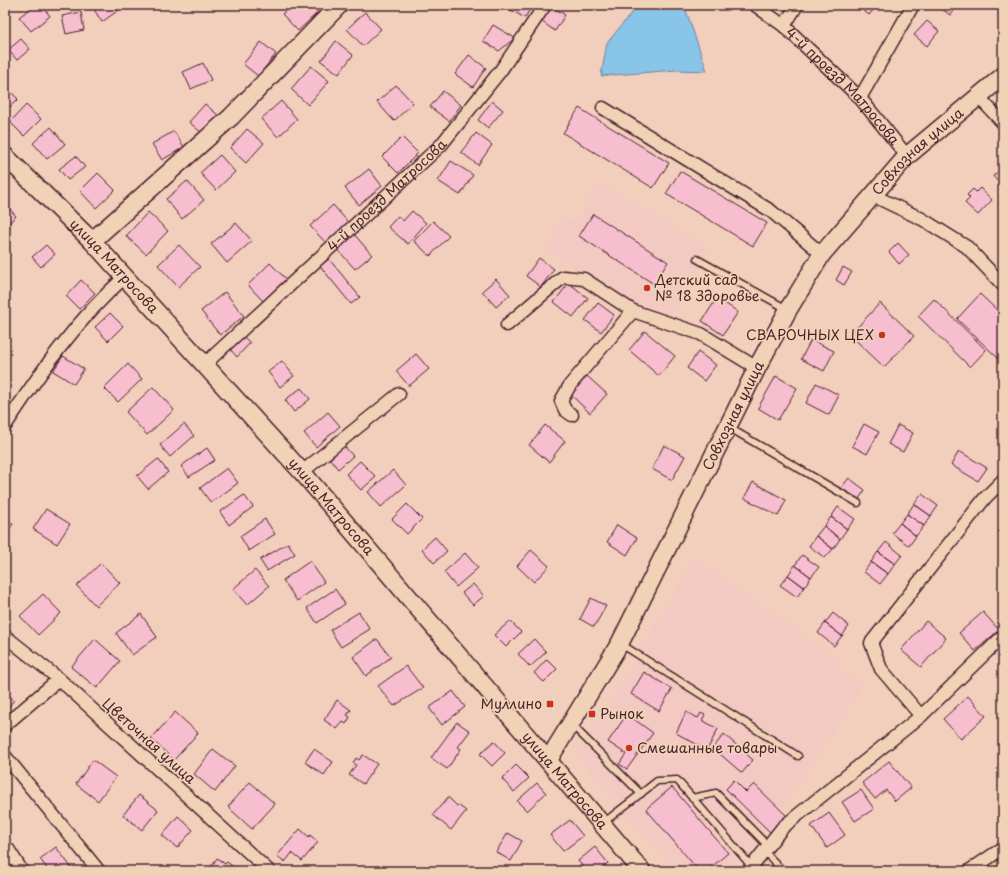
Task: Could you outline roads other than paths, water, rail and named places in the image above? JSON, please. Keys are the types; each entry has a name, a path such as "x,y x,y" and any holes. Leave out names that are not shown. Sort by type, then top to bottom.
{"street":[{"path":"92,240 231,117 339,5"},
{"name":"4-й проезд Матросова","path":"205,364 441,145 501,70 545,5"},
{"name":"4-й проезд Матросова","path":"755,5 784,26 860,98 907,156"},
{"path":"784,26 797,5"},
{"path":"860,98 913,5"},
{"name":"Совхозная улица","path":"549,759 620,644 757,368 788,310 822,254 907,156 1003,76"},
{"path":"978,96 1003,123"},
{"path":"604,108 771,211 822,254"},
{"name":"улица Матросова","path":"5,156 92,240 302,472 549,759 642,871"},
{"path":"872,195 922,219 966,247 1003,285"},
{"path":"5,426 42,369 104,295 125,277"},
{"path":"507,325 564,277 584,279 633,312 700,334 757,368"},
{"path":"572,416 565,410 561,401 570,385 633,312"},
{"path":"302,472 399,394"},
{"path":"921,716 881,669 871,643 985,498 1003,480"},
{"name":"Цветочная улица","path":"5,636 59,679 269,871"},
{"path":"752,870 766,848 783,827 921,716 1003,636"},
{"path":"5,725 59,679"},
{"path":"5,756 99,871"},
{"path":"8,849 22,871"},
{"path":"971,870 1001,852"}],"lane":[{"path":"697,259 788,310"},
{"path":"728,427 858,503"},
{"path":"620,644 798,756"},
{"path":"570,724 641,794"},
{"path":"602,823 656,781 677,780 752,870"},
{"path":"692,798 716,793 766,848 783,871"}],"water":[{"path":"638,5 684,5 707,71 676,70 601,76 607,43"}],"place":[{"name":"Детский сад № 18 Здоровье","path":"647,288"},
{"name":"СВАРОЧНЫХ ЦЕХ","path":"882,335"},
{"name":"Муллино","path":"550,704"},
{"name":"Рынок","path":"592,714"},
{"name":"Смешанные товары","path":"629,748"}]}
